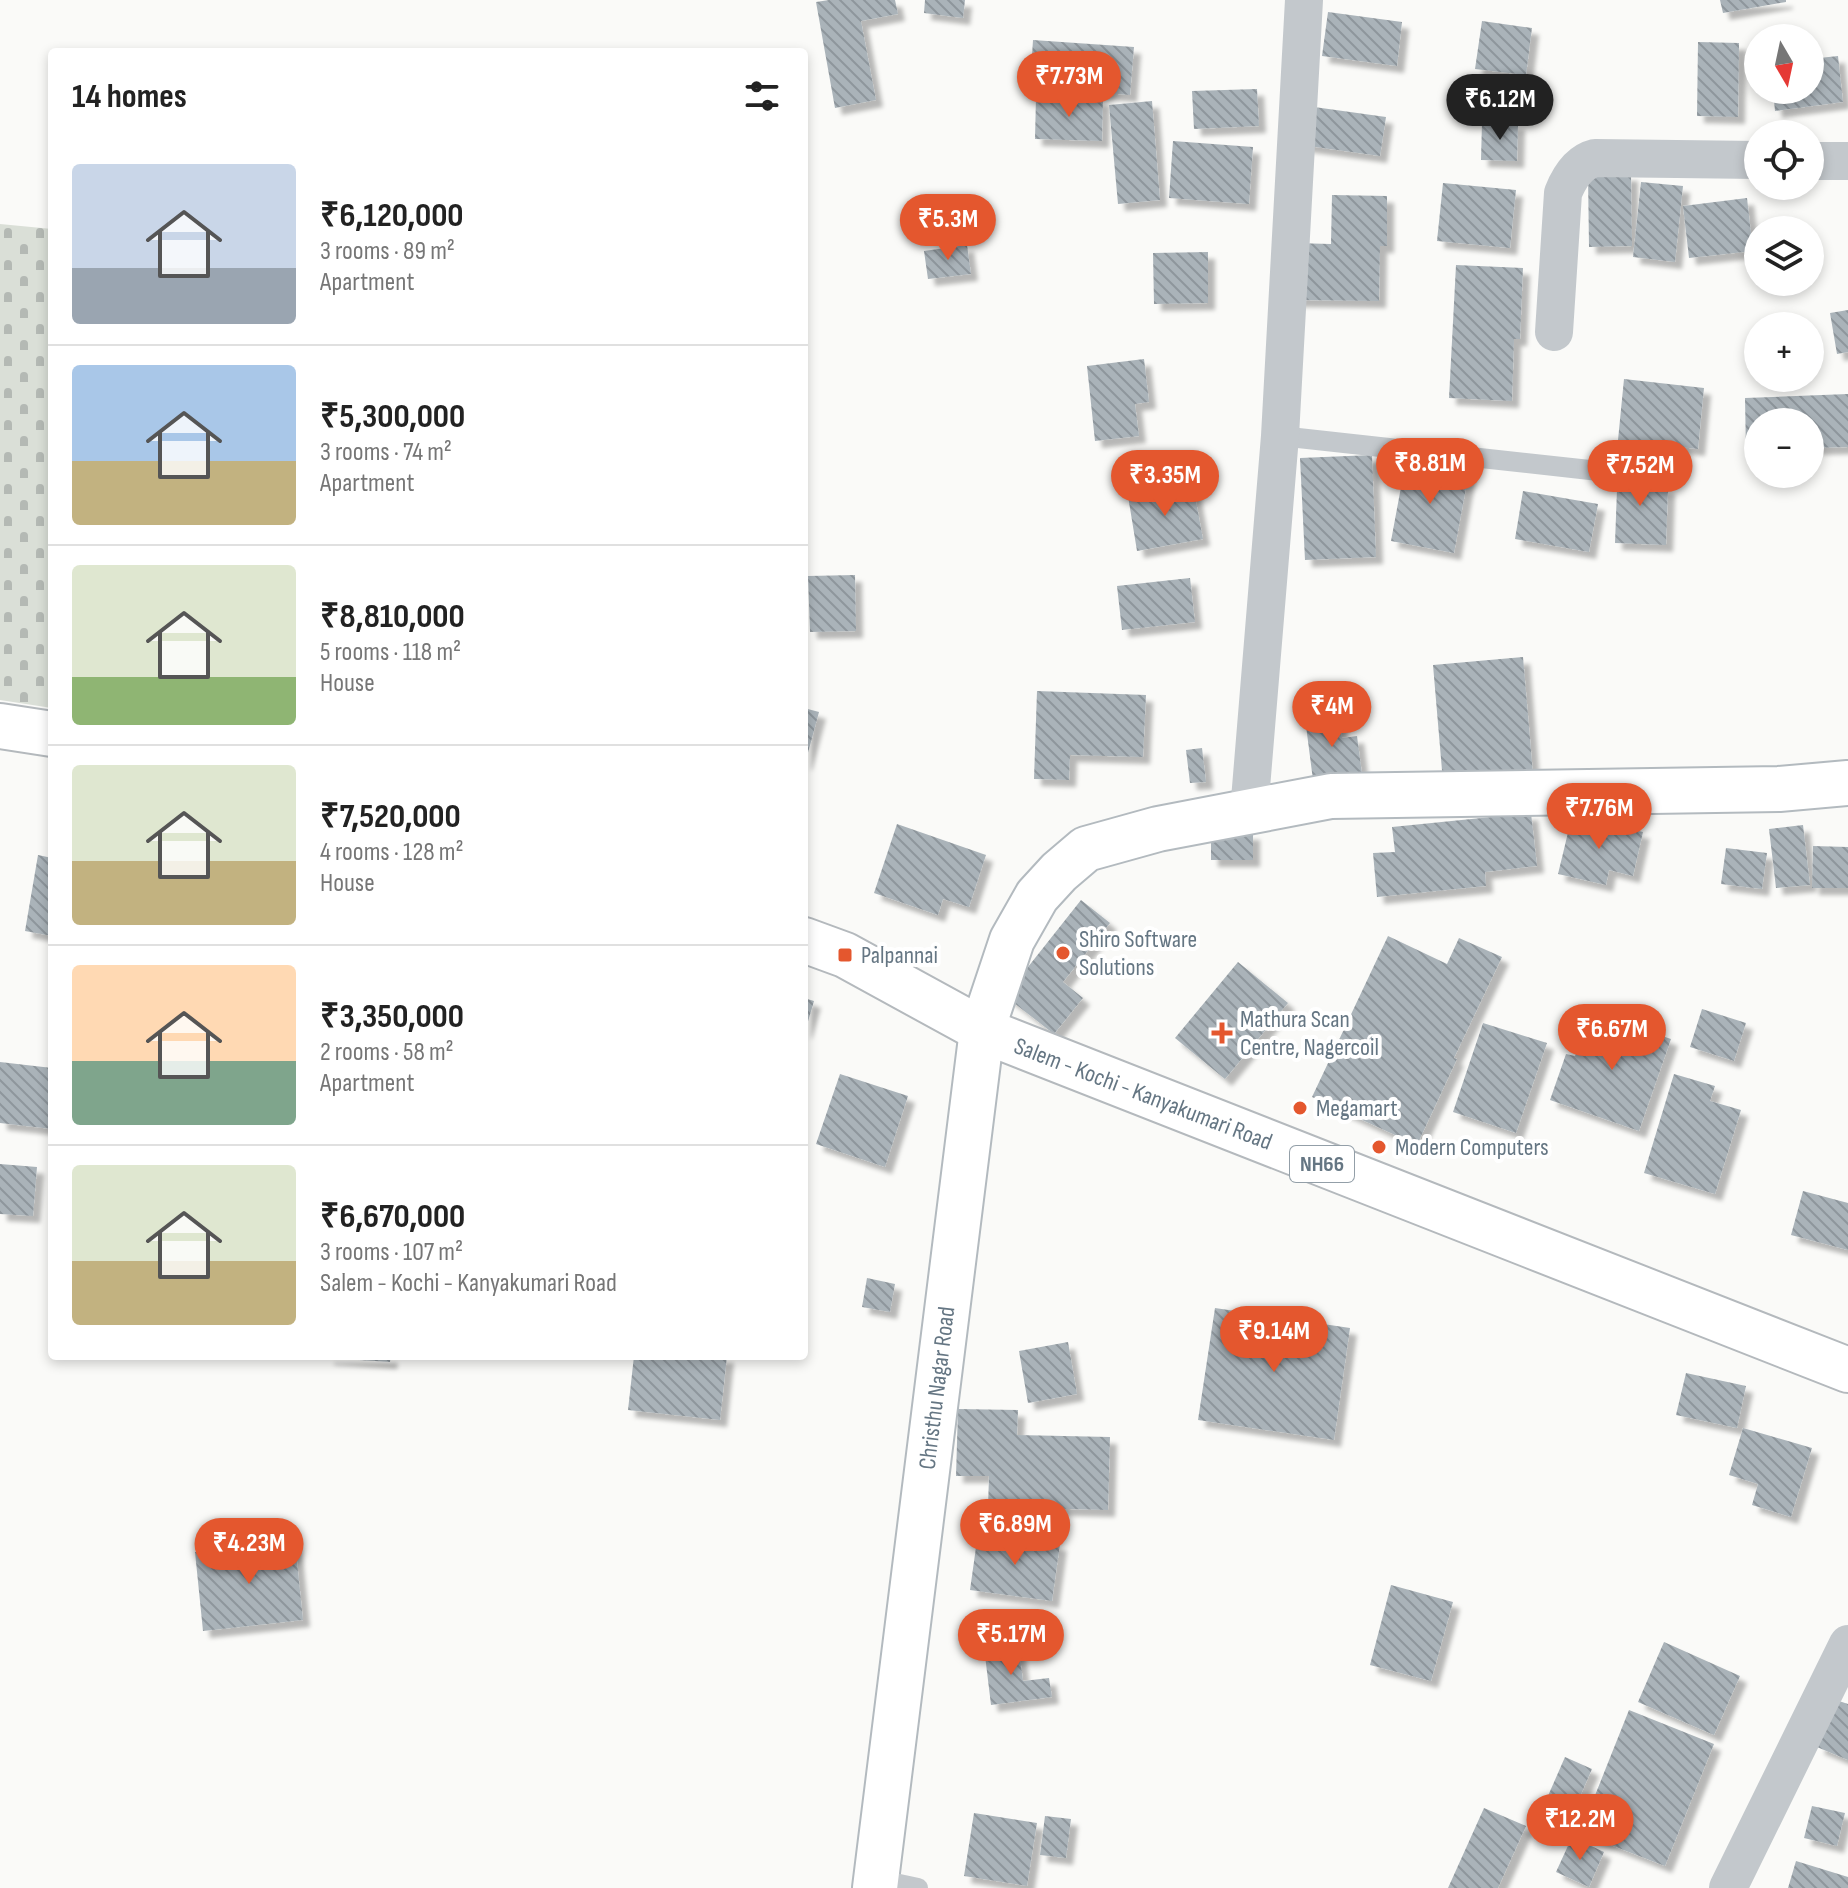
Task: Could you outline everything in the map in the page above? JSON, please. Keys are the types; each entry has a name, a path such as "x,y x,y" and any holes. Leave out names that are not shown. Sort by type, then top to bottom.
{"main road":[{"path":"0,726 48,733"},
{"name":"Christhu Nagar Road","path":"875,1884 982,1030 1012,940 1037,896 1086,849 1158,829 1331,796 1763,789 1848,783"},
{"name":"Salem - Kochi - Kanyakumari Road","path":"808,941 845,955 982,1030 1848,1370"}],"street":[{"path":"1249,812 1280,436 1304,0"},
{"path":"1554,332 1563,193 1567,182 1582,164 1595,158 1744,160"},
{"path":"1824,161 1848,161"},
{"path":"1728,1888 1848,1644"}],"lane":[{"path":"1280,436 1599,471"},
{"path":"875,1884 918,1888"}],"green space":[{"path":"0,224 48,229 48,707 0,700"}],"building":[{"path":"895,0 898,14 861,21 876,100 835,108 816,2"},
{"path":"925,0 965,0 963,18 924,13"},
{"path":"1720,0 1786,0 1786,2 1723,13"},
{"path":"1328,12 1402,22 1397,66 1322,56"},
{"path":"1482,21 1532,28 1526,75 1475,69"},
{"path":"1033,40 1134,47 1130,95 1030,87"},
{"path":"1698,42 1739,43 1738,117 1697,116"},
{"path":"1838,56 1843,102 1775,111 1774,104 1824,104 1824,58"},
{"path":"1257,89 1259,126 1194,129 1192,91"},
{"path":"1036,97 1103,99 1102,141 1035,139"},
{"path":"1152,101 1160,200 1118,204 1109,105"},
{"path":"1307,106 1386,117 1380,156 1301,145"},
{"path":"1482,122 1518,123 1517,161 1481,160"},
{"path":"1173,141 1253,147 1249,204 1169,198"},
{"path":"1631,174 1632,246 1589,247 1588,175"},
{"path":"1641,182 1683,186 1675,262 1633,257"},
{"path":"1443,183 1516,190 1510,248 1437,241"},
{"path":"1332,195 1387,196 1387,246 1380,246 1379,301 1293,300 1294,243 1331,244"},
{"path":"1747,200 1749,216 1744,216 1744,252 1689,258 1683,206"},
{"path":"967,245 971,274 928,279 924,251"},
{"path":"1208,252 1208,303 1154,304 1153,253"},
{"path":"1456,265 1523,268 1520,339 1514,339 1512,401 1449,398"},
{"path":"1848,310 1848,352 1837,354 1830,313"},
{"path":"1144,359 1149,402 1135,404 1139,436 1095,441 1087,366"},
{"path":"1624,379 1704,388 1698,449 1618,440"},
{"path":"1848,394 1848,447 1824,448 1824,408 1745,408 1745,398"},
{"path":"1372,455 1376,557 1305,560 1300,458"},
{"path":"1406,460 1469,472 1454,553 1391,541"},
{"path":"1618,462 1643,464 1643,487 1668,487 1666,545 1615,543"},
{"path":"1193,485 1203,539 1137,551 1128,496"},
{"path":"1523,491 1598,504 1589,552 1515,539"},
{"path":"855,575 856,631 810,632 808,576"},
{"path":"1190,578 1195,622 1122,630 1117,586"},
{"path":"1523,657 1533,774 1443,782 1433,665"},
{"path":"1037,691 1146,695 1143,757 1070,755 1069,780 1034,779"},
{"path":"808,709 819,712 808,753"},
{"path":"1339,714 1342,738 1357,736 1362,774 1313,780 1305,718"},
{"path":"1202,748 1206,782 1190,783 1186,750"},
{"path":"1531,813 1537,866 1485,872 1486,886 1377,897 1373,853 1395,852 1392,827"},
{"path":"1572,816 1643,832 1633,876 1609,870 1606,885 1558,874"},
{"path":"897,824 986,855 969,907 943,899 938,915 874,893"},
{"path":"1803,825 1810,885 1776,888 1769,829"},
{"path":"1211,833 1253,833 1253,860 1211,860"},
{"path":"1813,846 1848,847 1848,888 1812,888"},
{"path":"1726,848 1767,853 1762,889 1721,884"},
{"path":"38,855 48,857 48,935 25,931"},
{"name":"Shiro Software Solutions","path":"1081,900 1110,923 1063,982 1083,998 1054,1034 1005,996"},
{"path":"1388,936 1447,964 1459,938 1502,957 1417,1145 1312,1097"},
{"path":"1238,962 1288,1003 1225,1079 1175,1038"},
{"path":"808,999 814,1001 808,1022"},
{"path":"1702,1009 1746,1023 1734,1061 1690,1047"},
{"path":"1591,1012 1671,1039 1639,1131 1550,1100 1566,1054 1575,1056"},
{"path":"1483,1023 1547,1043 1516,1133 1453,1112"},
{"path":"0,1062 48,1068 48,1129 0,1123"},
{"path":"840,1074 908,1096 885,1167 816,1144"},
{"path":"1674,1074 1715,1086 1710,1101 1741,1110 1715,1194 1644,1173"},
{"path":"0,1164 37,1167 33,1216 0,1214"},
{"path":"1803,1191 1848,1203 1848,1250 1791,1235"},
{"path":"867,1278 895,1284 890,1312 862,1307"},
{"path":"1215,1308 1350,1328 1334,1440 1198,1420"},
{"path":"1068,1342 1077,1394 1028,1403 1019,1351"},
{"path":"634,1360 727,1360 720,1420 628,1410"},
{"path":"1686,1373 1746,1386 1737,1428 1676,1415"},
{"path":"958,1409 1018,1410 1017,1435 1110,1437 1108,1510 988,1507 989,1476 956,1476"},
{"path":"1743,1428 1812,1448 1791,1517 1752,1505 1758,1484 1729,1475"},
{"path":"978,1533 1060,1544 1052,1601 970,1590"},
{"path":"295,1542 303,1620 203,1631 195,1552"},
{"path":"1391,1585 1453,1602 1431,1681 1370,1665"},
{"path":"1018,1642 1023,1681 1049,1678 1052,1697 991,1705 984,1647"},
{"path":"1664,1642 1740,1676 1714,1735 1638,1702"},
{"path":"1836,1700 1848,1704 1848,1760 1817,1747"},
{"path":"1629,1710 1714,1744 1665,1866 1580,1833"},
{"path":"1565,1757 1592,1769 1571,1817 1544,1805"},
{"path":"1812,1806 1845,1813 1837,1846 1804,1838"},
{"path":"1484,1808 1526,1826 1498,1888 1448,1888"},
{"path":"974,1813 1037,1823 1027,1886 964,1876"},
{"path":"1045,1816 1071,1819 1066,1858 1040,1855"},
{"path":"1572,1837 1604,1852 1589,1887 1556,1872"},
{"path":"1796,1861 1848,1877 1848,1888 1788,1888"}],"place":[{"name":"Shiro Software Solutions","path":"1063,953"},
{"name":"Palpannai","path":"845,955"},
{"name":"Mathura Scan Centre, Nagercoil","path":"1222,1033"},
{"name":"Megamart","path":"1300,1108"},
{"name":"Modern Computers","path":"1379,1147"}]}
